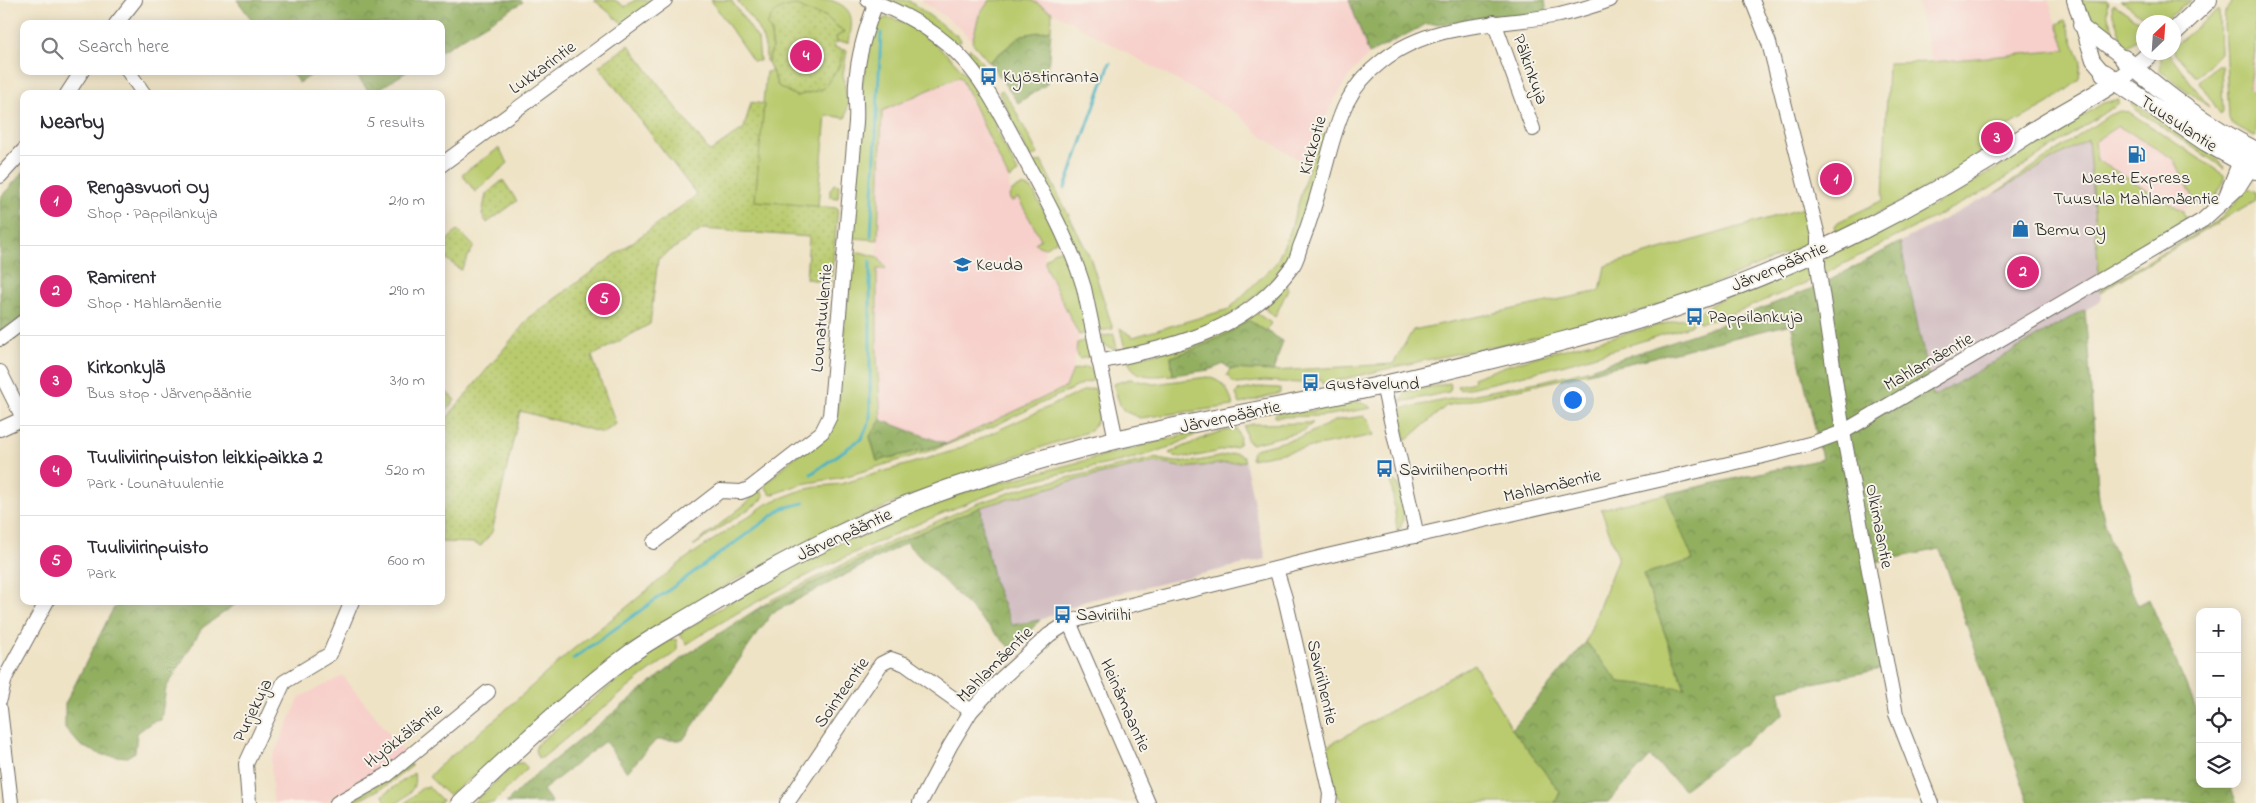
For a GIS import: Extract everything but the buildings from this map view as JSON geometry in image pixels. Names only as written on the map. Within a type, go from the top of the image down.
[{"type":"main road","points":[[2181,24],[2208,0]]},
{"type":"main road","name":"Järvenpääntie","points":[[2130,64],[2136,57]]},
{"type":"main road","name":"Järvenpääntie","points":[[460,803],[575,697],[634,651],[764,572],[866,521],[935,494],[991,475],[1116,440],[1383,385],[1588,335],[1691,303],[1778,268],[1819,249],[1976,168],[2049,121],[2137,60]]},
{"type":"main road","name":"Tuusulantie","points":[[2130,64],[2181,107],[2251,160]]},
{"type":"main road","name":"Tuusulantie","points":[[2110,78],[2251,160]]},
{"type":"street","points":[[119,20],[135,0]]},
{"type":"street","name":"Lukkarintie","points":[[445,162],[665,0]]},
{"type":"street","name":"Kirkkotie","points":[[1100,362],[1184,342],[1218,330],[1257,305],[1292,267],[1315,204],[1345,102],[1362,78],[1383,60],[1414,42],[1450,30],[1494,22],[1558,15],[1610,0]]},
{"type":"street","points":[[1752,0],[1769,43],[1818,236],[1819,249]]},
{"type":"street","points":[[2074,0],[2080,25],[2093,60],[2110,78]]},
{"type":"street","points":[[872,1],[914,21],[957,53],[989,94],[1077,264],[1084,288],[1116,440]]},
{"type":"street","name":"Lounatuulentie","points":[[654,542],[716,494],[726,491],[742,492],[758,483],[822,432],[830,416],[858,102],[856,84],[872,1]]},
{"type":"street","name":"Pälkinkuja","points":[[1494,22],[1533,130]]},
{"type":"street","points":[[2080,25],[2130,64]]},
{"type":"street","points":[[70,90],[79,75]]},
{"type":"street","points":[[131,75],[141,90]]},
{"type":"street","points":[[0,176],[20,154]]},
{"type":"street","name":"Mahlamäentie","points":[[920,803],[971,711],[1001,679],[1049,635],[1070,622],[1276,569],[1763,456],[1813,443],[1843,432],[2203,220],[2223,204],[2251,160]]},
{"type":"street","name":"Olkimaantie","points":[[1819,249],[1819,273],[1843,432],[1896,714],[1931,803]]},
{"type":"street","points":[[0,339],[20,324]]},
{"type":"street","points":[[0,372],[20,413]]},
{"type":"street","points":[[1383,385],[1417,536]]},
{"type":"street","points":[[0,429],[20,420]]},
{"type":"street","name":"Saviriihentie","points":[[1276,569],[1285,598],[1332,800]]},
{"type":"street","points":[[0,699],[5,678],[45,605]]},
{"type":"street","name":"Purjekuja","points":[[248,803],[246,764],[284,682],[330,654],[350,605]]},
{"type":"street","name":"Heinämaantie","points":[[1070,622],[1148,803]]},
{"type":"street","name":"Sointeentie","points":[[787,803],[881,664],[891,659],[905,664],[971,711]]},
{"type":"street","name":"Hyökkäläntie","points":[[337,803],[387,775],[488,692]]},
{"type":"street","points":[[0,708],[11,803]]},
{"type":"shaded area","points":[[921,0],[1349,0],[1369,54],[1348,77],[1331,106],[1319,132],[1310,167],[1260,135],[1238,114],[1053,12],[1047,84],[1018,103],[980,50],[958,26]]},
{"type":"shaded area","points":[[1917,0],[2048,0],[2067,50],[1932,62]]},
{"type":"shaded area","points":[[2256,46],[2256,96],[2249,89]]},
{"type":"shaded area","name":"Keuda","points":[[960,76],[1009,179],[1010,201],[1018,198],[1041,239],[1035,243],[1039,247],[1044,248],[1046,268],[1079,335],[1072,372],[1066,387],[946,444],[881,420],[877,357],[877,269],[882,111]]},
{"type":"shaded area","points":[[2118,126],[2174,159],[2195,201],[2183,211],[2097,160],[2095,141]]},
{"type":"shaded area","points":[[2088,139],[2101,301],[1933,397],[1900,242],[1995,193]]},
{"type":"shaded area","points":[[1245,461],[1266,559],[1086,601],[1040,620],[1013,625],[995,585],[983,531],[981,507],[1056,485],[1154,462],[1185,468]]},
{"type":"shaded area","points":[[343,676],[405,753],[388,767],[325,803],[273,803],[271,760],[300,697]]},
{"type":"green space","points":[[237,0],[520,0],[523,2],[445,49],[445,20],[252,20]]},
{"type":"green space","points":[[594,0],[615,0],[625,7],[635,0],[655,0],[627,22],[622,23]]},
{"type":"green space","points":[[711,0],[731,0],[758,39],[760,61],[753,61]]},
{"type":"green space","points":[[737,0],[830,0],[838,3],[848,11],[850,16],[849,42],[837,42],[836,37],[844,32],[825,16],[809,12],[796,5],[771,31],[772,48],[768,62],[766,61],[766,51],[758,28]]},
{"type":"green space","points":[[886,0],[908,0],[960,38],[961,41],[955,43]]},
{"type":"green space","points":[[990,0],[1031,0],[1052,12],[1051,30],[1022,35],[989,62],[972,42],[979,15]]},
{"type":"green space","points":[[1349,0],[1410,0],[1411,2],[1415,0],[1545,0],[1547,16],[1494,22],[1426,24],[1369,54]]},
{"type":"green space","points":[[2079,0],[2108,1],[2107,13],[2115,41],[2112,43],[2092,26]]},
{"type":"green space","points":[[2120,0],[2192,0],[2172,15],[2140,15]]},
{"type":"green space","points":[[2233,0],[2256,0],[2256,46],[2249,89],[2256,96],[2256,137],[2231,123],[2229,118],[2224,25],[2225,12]]},
{"type":"green space","points":[[2114,4],[2136,19],[2136,40],[2127,46],[2120,46],[2120,34],[2112,12]]},
{"type":"green space","points":[[796,5],[809,12],[825,16],[844,32],[836,37],[837,42],[833,47],[844,50],[838,68],[823,89],[796,96],[778,86],[768,62],[772,48],[771,31],[767,26],[772,16],[778,10]]},
{"type":"green space","points":[[2219,9],[2220,53],[2198,76],[2195,76],[2181,60],[2181,40]]},
{"type":"green space","points":[[887,18],[907,24],[915,29],[944,51],[964,73],[982,98],[1018,173],[1009,179],[960,76],[882,111],[878,240],[854,238],[851,235],[864,110],[862,86],[871,29],[879,20]]},
{"type":"green space","points":[[2065,20],[2081,62],[2079,79],[2073,85],[2049,103],[1993,135],[1983,150],[1965,165],[1889,208],[1840,231],[1835,231],[1835,226],[1838,222],[1883,200],[1888,63],[1932,62],[2066,50],[2057,24]]},
{"type":"green space","points":[[1051,30],[1047,84],[1018,103],[989,62],[1022,35]]},
{"type":"green space","points":[[629,45],[710,152],[744,128],[751,102],[764,104],[755,201],[838,208],[831,282],[806,279],[809,237],[703,229],[658,259],[650,324],[592,356],[616,424],[603,433],[520,411],[492,532],[481,546],[473,543],[445,542],[445,420],[530,317],[697,195],[599,66]]},
{"type":"green space","points":[[969,49],[983,64],[979,66],[968,56]]},
{"type":"green space","points":[[844,50],[847,50],[843,74],[848,103],[846,118],[826,115],[818,206],[822,207],[765,216],[723,177],[763,103],[766,72],[772,71],[778,86],[796,96],[823,89],[838,68]]},
{"type":"green space","points":[[2161,60],[2174,60],[2209,107],[2160,71]]},
{"type":"green space","points":[[2217,65],[2221,65],[2223,111],[2221,115],[2200,83],[2201,79]]},
{"type":"green space","points":[[293,75],[312,75],[299,83]]},
{"type":"green space","points":[[356,75],[402,75],[377,90],[368,90]]},
{"type":"green space","points":[[1002,90],[1013,106],[1038,154],[1030,158],[999,92]]},
{"type":"green space","points":[[2119,99],[2119,103],[1989,189],[1824,274],[1822,261],[1830,254],[1930,207],[2039,144],[2103,103]]},
{"type":"green space","points":[[2132,102],[2198,144],[2220,162],[2224,168],[2135,109],[2131,105]]},
{"type":"green space","points":[[2120,111],[2129,112],[2224,175],[2224,183],[2211,203],[2203,205],[2195,201],[2174,159],[2118,126],[2095,141],[2097,160],[2183,211],[2186,220],[2179,227],[2099,274],[2088,139],[1995,193],[2109,115]]},
{"type":"green space","points":[[1319,132],[1327,134],[1294,249],[1280,270],[1260,292],[1234,313],[1201,330],[1125,349],[1120,328],[1133,337],[1229,309],[1276,263],[1290,232]]},
{"type":"green space","points":[[499,148],[508,163],[475,192],[462,174]]},
{"type":"green space","points":[[1041,161],[1090,257],[1113,329],[1099,331],[1033,164]]},
{"type":"green space","points":[[20,176],[20,318],[0,331],[0,198]]},
{"type":"green space","points":[[503,180],[517,201],[487,223],[482,215],[486,194]]},
{"type":"green space","points":[[834,184],[839,185],[838,198],[830,197],[830,190]]},
{"type":"green space","points":[[1022,186],[1032,189],[1057,235],[1056,241],[1048,246],[1041,247],[1035,243],[1041,239],[1018,198],[1011,202],[1009,196],[1013,190]]},
{"type":"green space","points":[[2249,188],[2256,192],[2256,200],[2100,292],[2099,290],[2220,219]]},
{"type":"green space","points":[[1804,208],[1812,238],[1808,244],[1690,294],[1641,311],[1567,331],[1322,384],[1321,379],[1300,383],[1264,381],[1237,384],[1232,382],[1227,375],[1230,369],[1273,371],[1393,364],[1413,330],[1600,291],[1605,266]]},
{"type":"green space","points":[[458,230],[474,246],[461,270],[445,258],[445,242]]},
{"type":"green space","points":[[1900,242],[1933,397],[2085,309],[2099,499],[2110,541],[2138,605],[2149,599],[2196,708],[2196,788],[2231,788],[2237,803],[2029,803],[1940,549],[1866,564],[1881,669],[1779,690],[1784,714],[1684,789],[1650,757],[1608,802],[1555,803],[1560,792],[1512,729],[1586,642],[1619,682],[1685,688],[1643,574],[1693,560],[1666,494],[1822,459],[1791,324],[1588,373],[1587,370],[1717,326],[1823,284]]},
{"type":"green space","points":[[1060,250],[1066,253],[1080,295],[1087,333],[1079,335],[1046,268],[1045,260],[1053,252]]},
{"type":"green space","points":[[860,252],[878,257],[886,269],[877,269],[877,357],[881,420],[870,437],[877,461],[946,444],[1066,387],[1073,370],[1087,367],[1093,371],[1094,380],[994,426],[936,449],[844,477],[802,484],[771,495],[764,485],[834,421],[838,405],[850,258],[852,253]]},
{"type":"green space","points":[[1811,260],[1816,278],[1737,312],[1699,322],[1697,314],[1717,301]]},
{"type":"green space","points":[[1286,284],[1288,289],[1275,317],[1266,310],[1266,305]]},
{"type":"green space","points":[[1256,313],[1271,323],[1266,331],[1247,320],[1211,342],[1171,357],[1173,375],[1152,376],[1140,374],[1135,371],[1128,360],[1200,343]]},
{"type":"green space","points":[[1691,317],[1693,323],[1690,326],[1604,353],[1489,384],[1460,390],[1457,386],[1474,382],[1473,378],[1511,364]]},
{"type":"green space","points":[[1248,320],[1283,341],[1273,371],[1230,369],[1224,364],[1209,370],[1173,375],[1171,357],[1211,342]]},
{"type":"green space","points":[[1114,334],[1117,350],[1105,346],[1100,337]]},
{"type":"green space","points":[[1089,341],[1091,356],[1080,359],[1076,353],[1077,343]]},
{"type":"green space","points":[[1587,370],[1588,373],[1446,406],[1405,440],[1400,409],[1542,381]]},
{"type":"green space","points":[[1207,377],[1218,381],[1225,387],[1230,395],[1233,406],[1140,418],[1124,411],[1113,384],[1130,379],[1154,384]]},
{"type":"green space","points":[[1450,383],[1449,392],[1401,402],[1406,392]]},
{"type":"green space","points":[[1259,387],[1280,388],[1280,393],[1240,404],[1236,394],[1238,391]]},
{"type":"green space","points":[[1095,388],[1098,416],[1090,431],[967,474],[908,497],[792,550],[736,580],[626,649],[516,743],[448,795],[429,777],[572,650],[685,559],[768,503],[802,490],[841,484],[953,451],[1083,391]]},
{"type":"green space","points":[[445,391],[455,400],[445,412]]},
{"type":"green space","points":[[1353,402],[1362,402],[1372,408],[1323,416],[1274,417],[1276,413],[1312,411]]},
{"type":"green space","points":[[1365,416],[1369,420],[1374,435],[1251,459],[1252,452],[1255,449],[1301,437],[1337,420]]},
{"type":"green space","points":[[881,420],[946,444],[877,461],[870,436]]},
{"type":"green space","points":[[1313,423],[1303,431],[1252,444],[1247,441],[1244,426],[1253,424]]},
{"type":"green space","points":[[1236,428],[1240,438],[1239,444],[1235,447],[1191,457],[1175,456],[1169,453],[1213,434]]},
{"type":"green space","points":[[1203,430],[1162,450],[1139,457],[1045,477],[1006,488],[893,535],[814,572],[737,613],[687,644],[679,634],[756,586],[872,527],[920,508],[975,489]]},
{"type":"green space","points":[[1236,453],[1243,456],[1245,461],[1185,468],[1154,462],[1081,479],[981,507],[906,539],[754,611],[771,600],[873,550],[976,504],[1027,487],[1155,458],[1166,461],[1186,462]]},
{"type":"green space","points":[[1393,478],[1400,490],[1404,503],[1404,516],[1400,529],[1397,530],[1391,480]]},
{"type":"green space","points":[[759,488],[764,496],[761,501],[693,546],[749,501]]},
{"type":"green space","points":[[1666,494],[1694,560],[1643,574],[1685,689],[1619,682],[1586,642],[1618,557],[1601,509]]},
{"type":"green space","points":[[981,507],[983,531],[995,585],[1012,625],[1040,620],[1012,650],[906,543],[772,613],[683,740],[656,740],[627,772],[605,741],[543,790],[552,803],[506,803],[530,779],[686,655],[754,611],[906,539]]},
{"type":"green space","points":[[118,605],[234,605],[202,628],[166,688],[161,720],[152,722],[137,733],[135,752],[127,757],[103,755],[81,746],[65,728],[65,704],[113,609]]},
{"type":"green space","points":[[669,639],[677,640],[677,651],[639,679],[542,758],[538,758],[535,750],[537,744]]},
{"type":"green space","points":[[1474,664],[1512,729],[1560,792],[1555,803],[1345,803],[1335,794],[1324,748]]},
{"type":"green space","points":[[516,763],[523,763],[528,768],[493,803],[473,803]]},
{"type":"green space","points":[[410,764],[412,766],[387,785],[354,803],[348,803]]},
{"type":"green space","points":[[414,773],[415,779],[409,794],[398,803],[386,803],[383,795]]},
{"type":"green space","points":[[423,787],[429,787],[442,800],[440,803],[405,803]]},
{"type":"waterway","points":[[871,236],[881,33]]},
{"type":"waterway","points":[[1065,188],[1110,63]]},
{"type":"waterway","points":[[811,474],[862,438],[870,420],[870,261]]},
{"type":"waterway","points":[[573,659],[783,508],[804,503]]},
{"type":"place","name":"Tuuliviirinpuiston leikkipaikka 2","points":[[806,56]]},
{"type":"place","name":"Kyöstinranta","points":[[989,76]]},
{"type":"place","name":"Kirkonkylä","points":[[1997,138]]},
{"type":"place","name":"Neste Express Tuusula Mahlamäentie","points":[[2136,154]]},
{"type":"place","name":"Rengasvuori Oy","points":[[1836,179]]},
{"type":"place","name":"Bemu Oy","points":[[2021,229]]},
{"type":"place","name":"Keuda","points":[[962,264]]},
{"type":"place","name":"Ramirent","points":[[2023,272]]},
{"type":"place","name":"Tuuliviirinpuisto","points":[[604,299]]},
{"type":"place","name":"Pappilankuja","points":[[1694,316]]},
{"type":"place","name":"Gustavelund","points":[[1311,383]]},
{"type":"place","name":"Saviriihenportti","points":[[1385,469]]},
{"type":"place","name":"Saviriihi","points":[[1062,614]]}]
